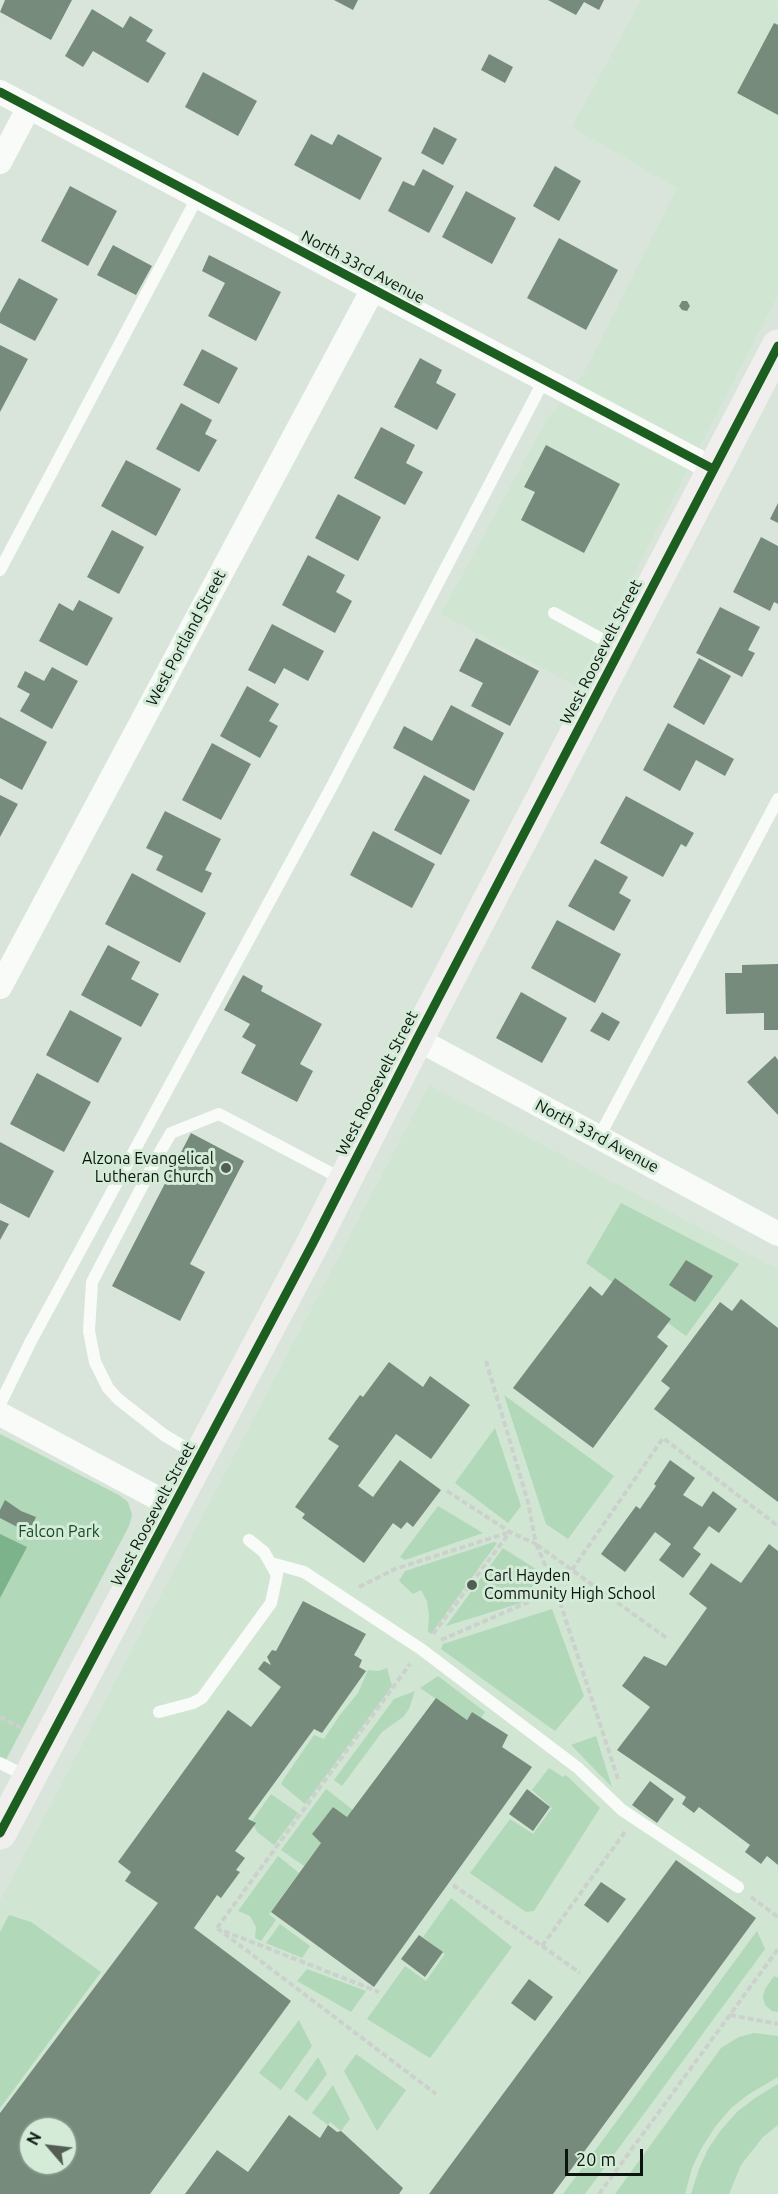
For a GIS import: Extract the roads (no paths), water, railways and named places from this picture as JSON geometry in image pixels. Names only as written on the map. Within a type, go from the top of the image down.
[{"type":"street","name":"North 33rd Avenue","points":[[0,92],[713,468]]},
{"type":"street","points":[[0,162],[29,107]]},
{"type":"street","name":"West Portland Street","points":[[0,987],[373,289]]},
{"type":"street","name":"West Roosevelt Street","points":[[0,1833],[201,1457],[778,345]]},
{"type":"street","name":"North 33rd Avenue","points":[[417,1039],[778,1234]]},
{"type":"street","points":[[0,1414],[174,1507]]},
{"type":"lane","points":[[0,570],[198,196]]},
{"type":"lane","points":[[0,1404],[31,1341],[331,788],[544,380]]},
{"type":"lane","points":[[554,613],[620,648]]},
{"type":"lane","points":[[599,1137],[778,799]]},
{"type":"lane","points":[[201,1457],[164,1435],[113,1394],[95,1362],[88,1331],[92,1282],[171,1133],[219,1114],[345,1180]]},
{"type":"lane","points":[[159,1712],[193,1703],[202,1698],[271,1603],[277,1575],[264,1551],[249,1540]]},
{"type":"lane","points":[[271,1563],[304,1572],[421,1649],[578,1768],[632,1816],[738,1887]]},
{"type":"lane","points":[[0,1763],[29,1778]]},
{"type":"place","name":"Alzona Evangelical Lutheran Church","points":[[226,1168]]},
{"type":"place","name":"Carl Hayden Community High School","points":[[472,1585]]},
{"type":"park label","name":"Falcon Park","points":[[59,1532]]}]
